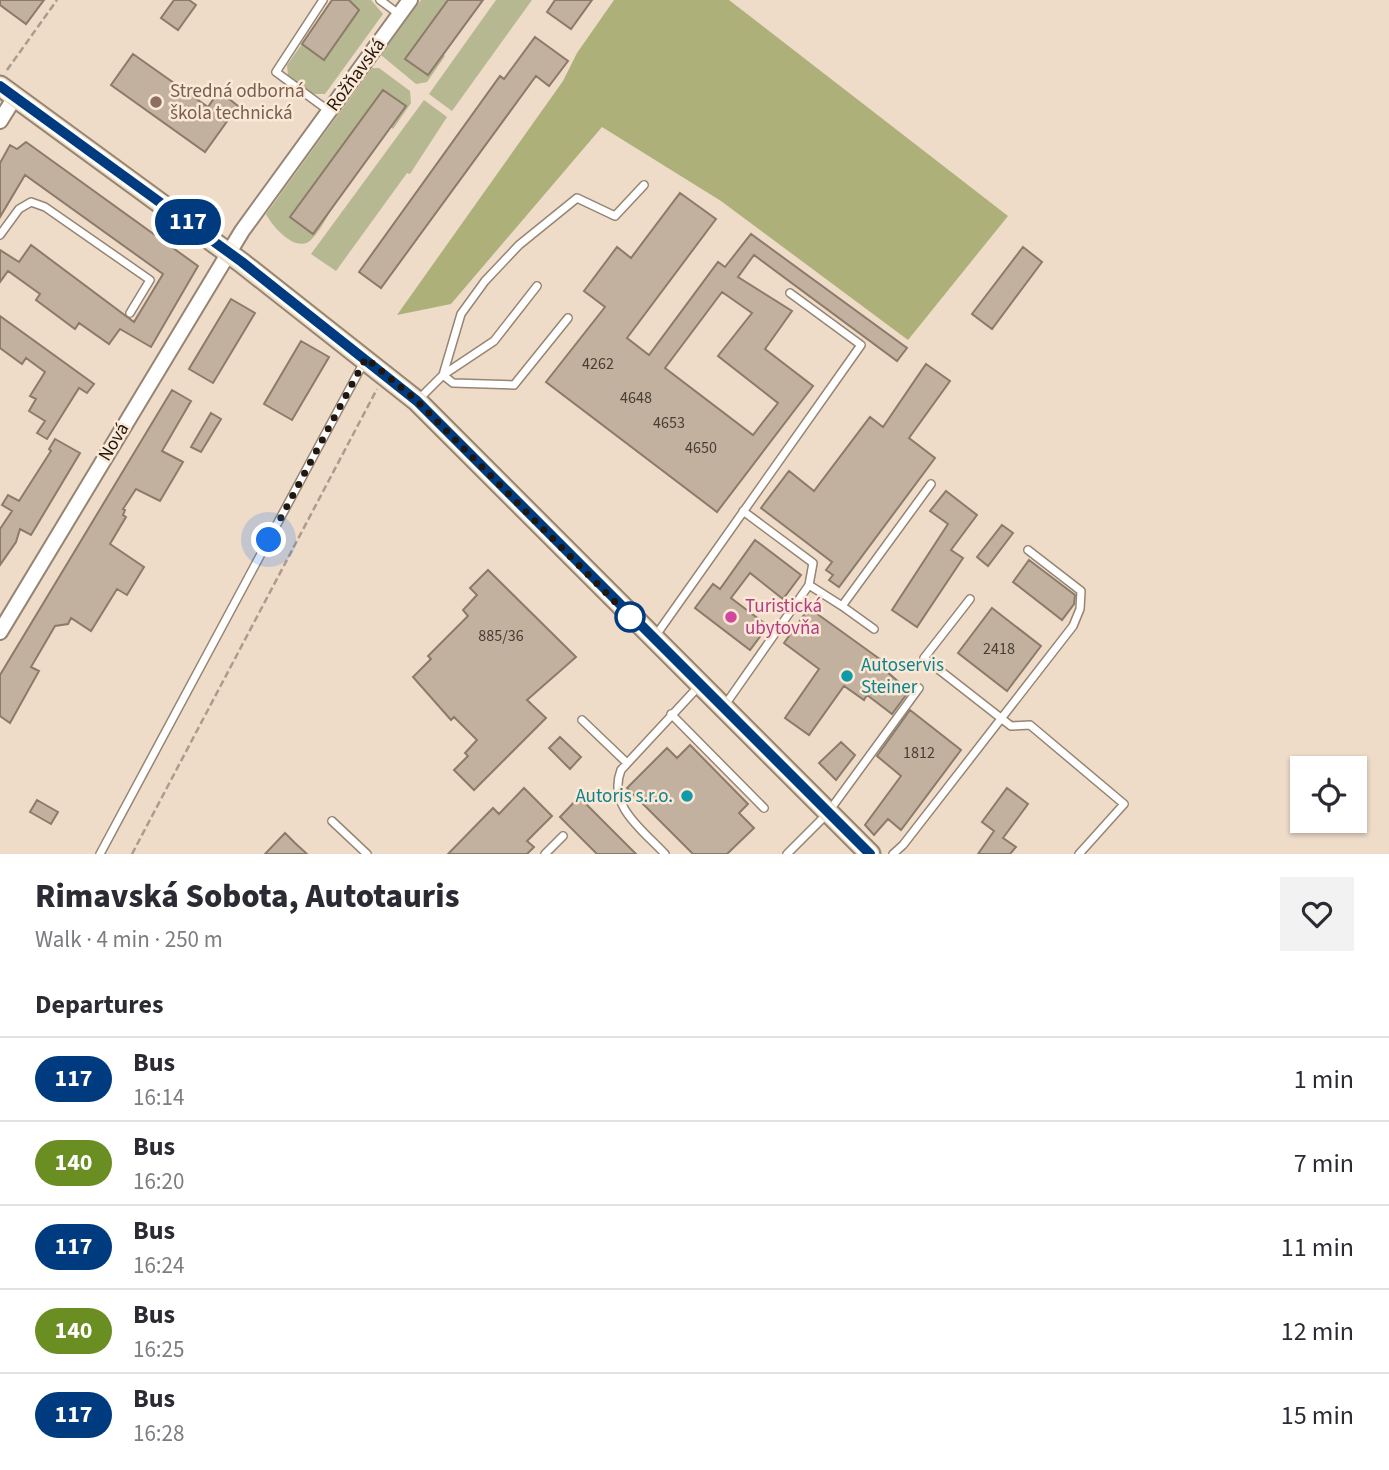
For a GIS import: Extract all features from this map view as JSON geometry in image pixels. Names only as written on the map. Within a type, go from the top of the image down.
[{"type":"main road","points":[[7,84],[387,374],[870,854]]},
{"type":"street","name":"Rožňavská","points":[[229,253],[410,0]]},
{"type":"street","points":[[0,121],[7,84]]},
{"type":"street","name":"Nová","points":[[0,632],[229,253]]},
{"type":"lane","points":[[323,0],[276,72],[330,112]]},
{"type":"lane","points":[[380,0],[400,15]]},
{"type":"lane","points":[[443,375],[461,314],[485,281],[519,245],[577,198],[615,216],[644,186]]},
{"type":"lane","points":[[0,234],[19,209],[31,202],[45,207],[150,280],[130,313]]},
{"type":"lane","points":[[417,401],[443,375],[494,341],[537,286]]},
{"type":"lane","points":[[653,639],[861,345],[790,293]]},
{"type":"lane","points":[[443,375],[453,383],[514,385],[568,317]]},
{"type":"lane","points":[[100,854],[366,358]]},
{"type":"lane","points":[[842,606],[931,484]]},
{"type":"lane","points":[[722,709],[809,584],[813,563],[743,511]]},
{"type":"lane","points":[[893,854],[1003,719],[1073,626],[1080,610],[1081,591],[1028,550]]},
{"type":"lane","points":[[809,584],[874,629]]},
{"type":"lane","points":[[970,599],[924,658],[1013,726],[1030,725],[1124,804],[1079,854]]},
{"type":"lane","points":[[665,854],[620,805],[617,781],[627,763],[699,686]]},
{"type":"lane","points":[[787,854],[827,814],[919,688]]},
{"type":"lane","points":[[671,714],[764,808]]},
{"type":"lane","points":[[582,720],[627,763]]},
{"type":"lane","points":[[332,821],[367,854]]},
{"type":"lane","points":[[545,854],[563,836]]},
{"type":"path","points":[[7,84],[57,0]]},
{"type":"path","points":[[132,854],[298,534],[387,374]]},
{"type":"green space","points":[[346,0],[371,0],[383,14],[325,94],[312,94],[288,76],[287,65],[302,44],[324,59],[359,10]]},
{"type":"green space","points":[[421,0],[448,0],[405,59],[428,75],[443,54],[445,56],[427,82],[416,84],[381,55]]},
{"type":"green space","points":[[496,0],[532,0],[452,111],[429,94]]},
{"type":"green space","points":[[614,0],[729,0],[1008,216],[908,340],[721,201],[602,127],[451,304],[397,315],[563,81],[577,53]]},
{"type":"green space","points":[[372,68],[379,68],[410,91],[411,103],[393,129],[391,127],[406,106],[383,90],[330,213],[311,240],[298,244],[285,237],[266,214]]},
{"type":"green space","points":[[424,100],[447,117],[410,174],[407,173],[336,271],[311,254]]},
{"type":"building","points":[[0,0],[44,0],[26,24],[0,5]]},
{"type":"building","points":[[174,0],[189,0],[196,5],[178,30],[161,18]]},
{"type":"building","points":[[332,0],[349,0],[359,10],[324,60],[302,44]]},
{"type":"building","points":[[448,0],[483,0],[428,75],[405,59]]},
{"type":"building","points":[[555,0],[592,0],[571,29],[547,12]]},
{"type":"building","points":[[535,37],[568,61],[549,86],[536,76],[381,288],[359,272],[500,76],[504,79]]},
{"type":"building","points":[[133,54],[208,107],[219,91],[238,106],[205,152],[111,85]]},
{"type":"building","points":[[383,90],[406,106],[313,234],[290,217]]},
{"type":"building","points":[[26,142],[198,266],[151,347],[120,329],[109,344],[79,323],[75,329],[36,300],[40,294],[8,271],[0,282],[0,250],[19,262],[31,245],[134,322],[163,274],[25,175],[0,217],[0,163],[10,145],[17,149]]},
{"type":"building","points":[[680,193],[716,219],[627,338],[649,355],[718,262],[725,267],[751,234],[907,348],[897,361],[754,255],[738,277],[792,311],[765,349],[813,386],[717,512],[546,382],[605,307],[584,291],[617,247],[631,258]],"holes":[[[722,292],[752,313],[718,356],[778,403],[753,435],[665,368]]]},
{"type":"building","points":[[1023,247],[1042,262],[992,329],[972,314]]},
{"type":"building","points":[[231,299],[255,313],[213,383],[189,369]]},
{"type":"building","points":[[0,316],[94,384],[87,393],[79,388],[47,439],[37,433],[45,421],[29,411],[36,399],[30,396],[45,372],[26,358],[22,364],[0,348]]},
{"type":"building","points":[[301,341],[329,357],[292,420],[264,404]]},
{"type":"building","points":[[926,364],[950,381],[909,438],[935,458],[839,587],[829,580],[833,575],[826,570],[832,562],[761,508],[789,471],[814,491],[870,417],[883,427]]},
{"type":"building","points":[[172,390],[191,401],[162,451],[183,462],[160,501],[136,489],[123,509],[123,515],[126,517],[110,544],[144,567],[127,595],[117,589],[91,631],[71,618],[68,624],[55,626],[31,667],[39,671],[10,723],[0,716],[0,675]]},
{"type":"building","points":[[211,413],[221,419],[201,452],[191,447]]},
{"type":"building","points":[[55,439],[80,453],[31,535],[20,529],[16,542],[0,565],[0,529],[12,511],[2,505],[8,495],[19,501],[51,451],[49,449]]},
{"type":"building","points":[[946,491],[977,515],[951,550],[963,558],[917,627],[892,610],[948,524],[930,511]]},
{"type":"building","points":[[1002,525],[1013,533],[988,566],[977,557]]},
{"type":"building","points":[[755,540],[801,575],[783,599],[750,573],[731,598],[768,626],[750,650],[695,608],[713,584],[720,589]]},
{"type":"building","points":[[1029,560],[1075,595],[1074,604],[1062,620],[1013,582]]},
{"type":"building","points":[[488,570],[576,657],[527,700],[546,718],[474,790],[454,770],[468,756],[465,753],[477,740],[454,717],[451,720],[413,677],[431,659],[428,656],[468,616],[463,610],[477,595],[470,588]]},
{"type":"building","name":"Autoservis Steiner","points":[[809,608],[888,665],[885,670],[909,691],[892,714],[867,695],[864,700],[844,686],[809,735],[785,718],[819,669],[784,643]]},
{"type":"building","points":[[992,608],[1041,646],[1007,691],[958,653]]},
{"type":"building","points":[[910,710],[961,750],[901,830],[888,819],[874,835],[865,825],[901,776],[877,756]]},
{"type":"building","points":[[560,737],[581,757],[570,769],[549,748]]},
{"type":"building","points":[[841,742],[855,755],[836,780],[819,763]]},
{"type":"building","name":"Autoris s.r.o.","points":[[690,745],[748,804],[739,813],[754,828],[727,854],[693,854],[627,788],[667,748],[677,758]]},
{"type":"building","points":[[524,788],[552,816],[527,841],[534,847],[527,854],[448,854],[493,808],[499,814]]},
{"type":"building","points":[[1007,788],[1028,804],[1003,838],[1016,847],[1010,854],[978,854],[994,831],[982,822]]},
{"type":"building","points":[[579,797],[636,854],[597,854],[560,817]]},
{"type":"building","points":[[37,800],[58,812],[51,824],[30,812]]},
{"type":"building","points":[[285,833],[295,843],[307,854],[265,854]]},
{"type":"bus line","name":"117","points":[[0,86],[242,262],[387,374],[870,854]]},
{"type":"place","name":"Stredná odborná škola technická","points":[[156,102]]},
{"type":"place","name":"Turistická ubytovňa","points":[[731,617]]},
{"type":"place","name":"Autoservis Steiner","points":[[847,676]]},
{"type":"place","name":"Autoris s.r.o.","points":[[687,796]]},
{"type":"route","points":[[269,540],[366,358],[417,401],[630,617]]}]
